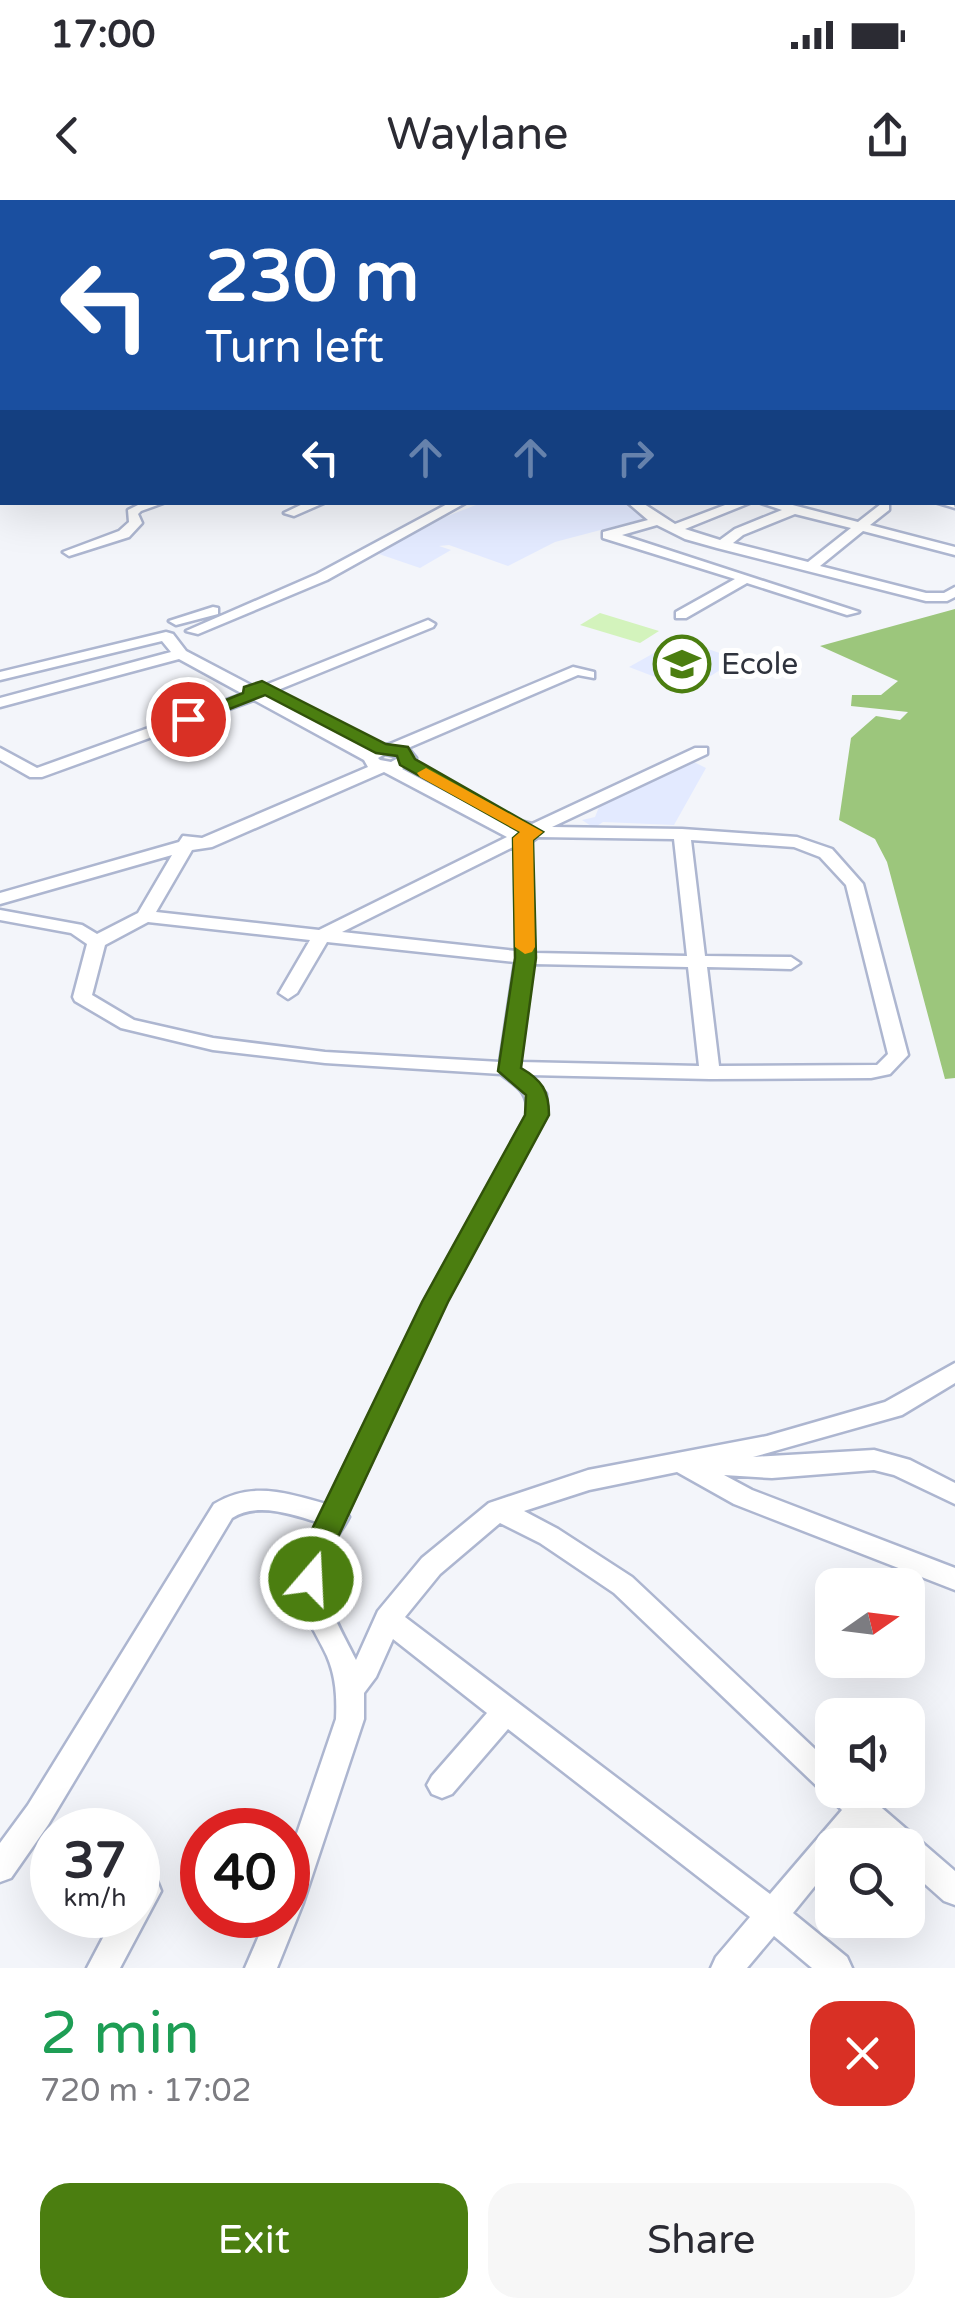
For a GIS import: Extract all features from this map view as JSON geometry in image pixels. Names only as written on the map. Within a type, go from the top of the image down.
[{"type":"street","points":[[69,552],[124,534],[136,523],[132,513],[148,505]]},
{"type":"street","points":[[290,513],[312,505]]},
{"type":"street","points":[[0,667],[133,636],[174,631],[293,583],[435,505]]},
{"type":"street","points":[[0,676],[174,631],[322,578],[456,505]]},
{"type":"street","points":[[637,505],[674,529],[722,545],[926,598],[947,597],[955,592]]},
{"type":"street","points":[[674,529],[738,505]]},
{"type":"street","points":[[772,505],[955,552]]},
{"type":"street","points":[[810,567],[885,507]]},
{"type":"street","points":[[722,545],[739,532],[791,512]]},
{"type":"street","points":[[658,521],[608,535],[852,612]]},
{"type":"street","points":[[681,615],[745,579]]},
{"type":"street","points":[[0,753],[36,774],[428,624]]},
{"type":"street","points":[[174,631],[171,646],[181,654],[261,691],[524,833],[682,834],[797,842],[830,857],[854,884],[898,1055],[882,1070],[870,1072],[509,1071],[264,1050],[162,1034],[91,1009],[82,997],[97,942],[145,916],[184,846]]},
{"type":"street","points":[[174,631],[193,648],[261,691]]},
{"type":"street","points":[[0,702],[181,654]]},
{"type":"street","points":[[0,899],[206,843],[387,758],[578,670],[589,675],[387,758]]},
{"type":"street","points":[[288,993],[322,936],[524,833],[701,751]]},
{"type":"street","points":[[509,1071],[525,958],[524,833]]},
{"type":"street","points":[[682,834],[710,1073]]},
{"type":"street","points":[[125,863],[166,879]]},
{"type":"street","points":[[0,915],[76,929],[97,942]]},
{"type":"street","points":[[145,916],[525,958],[791,963]]},
{"type":"street","points":[[310,1838],[350,1719],[352,1688],[345,1659],[312,1589],[316,1552],[336,1517],[435,1302],[537,1115],[537,1094],[526,1080],[509,1071]]},
{"type":"street","points":[[352,1688],[366,1669],[388,1618],[431,1566],[498,1510],[588,1480],[768,1444],[893,1409],[955,1372]]},
{"type":"street","points":[[678,1462],[772,1468],[874,1460],[901,1467],[955,1494]]},
{"type":"street","points":[[678,1462],[743,1496],[955,1579]]},
{"type":"street","points":[[0,1868],[38,1815],[223,1511],[238,1501],[257,1499],[336,1517]]},
{"type":"street","points":[[498,1510],[549,1536],[623,1586],[815,1767]]},
{"type":"street","points":[[388,1618],[504,1713],[773,1914],[836,1968]]},
{"type":"street","points":[[442,1785],[504,1713]]},
{"type":"street","points":[[727,1968],[773,1914],[845,1808]]},
{"type":"street","points":[[859,1808],[882,1828]]},
{"type":"street","points":[[925,1865],[955,1891]]},
{"type":"street","points":[[103,1968],[119,1938]]},
{"type":"street","points":[[261,1968],[273,1938]]},
{"type":"shaded area","points":[[476,505],[631,505],[650,517],[555,542],[508,566],[449,545],[439,546],[451,550],[420,568],[379,554],[427,524]]},
{"type":"shaded area","name":"Ecole","points":[[679,639],[737,659],[689,690],[629,667]]},
{"type":"shaded area","points":[[694,762],[706,768],[674,825],[603,822],[594,828],[582,820],[595,817],[599,807]]},
{"type":"green space","points":[[955,609],[955,1078],[945,1079],[887,862],[875,839],[839,820],[851,738],[876,716],[900,720],[908,712],[851,706],[852,695],[881,695],[898,681],[820,646]]},
{"type":"green space","points":[[600,613],[659,631],[640,643],[580,625]]},
{"type":"slow traffic","points":[[426,773],[534,832],[523,838],[525,947]]},
{"type":"place","name":"Ecole","points":[[682,664]]},
{"type":"route","points":[[188,719],[256,694],[250,690],[262,686],[382,749],[402,751],[408,755],[406,762],[534,832],[523,838],[525,958],[509,1071],[526,1080],[537,1094],[537,1115],[528,1138],[435,1302],[336,1517],[316,1552],[311,1579]]}]
